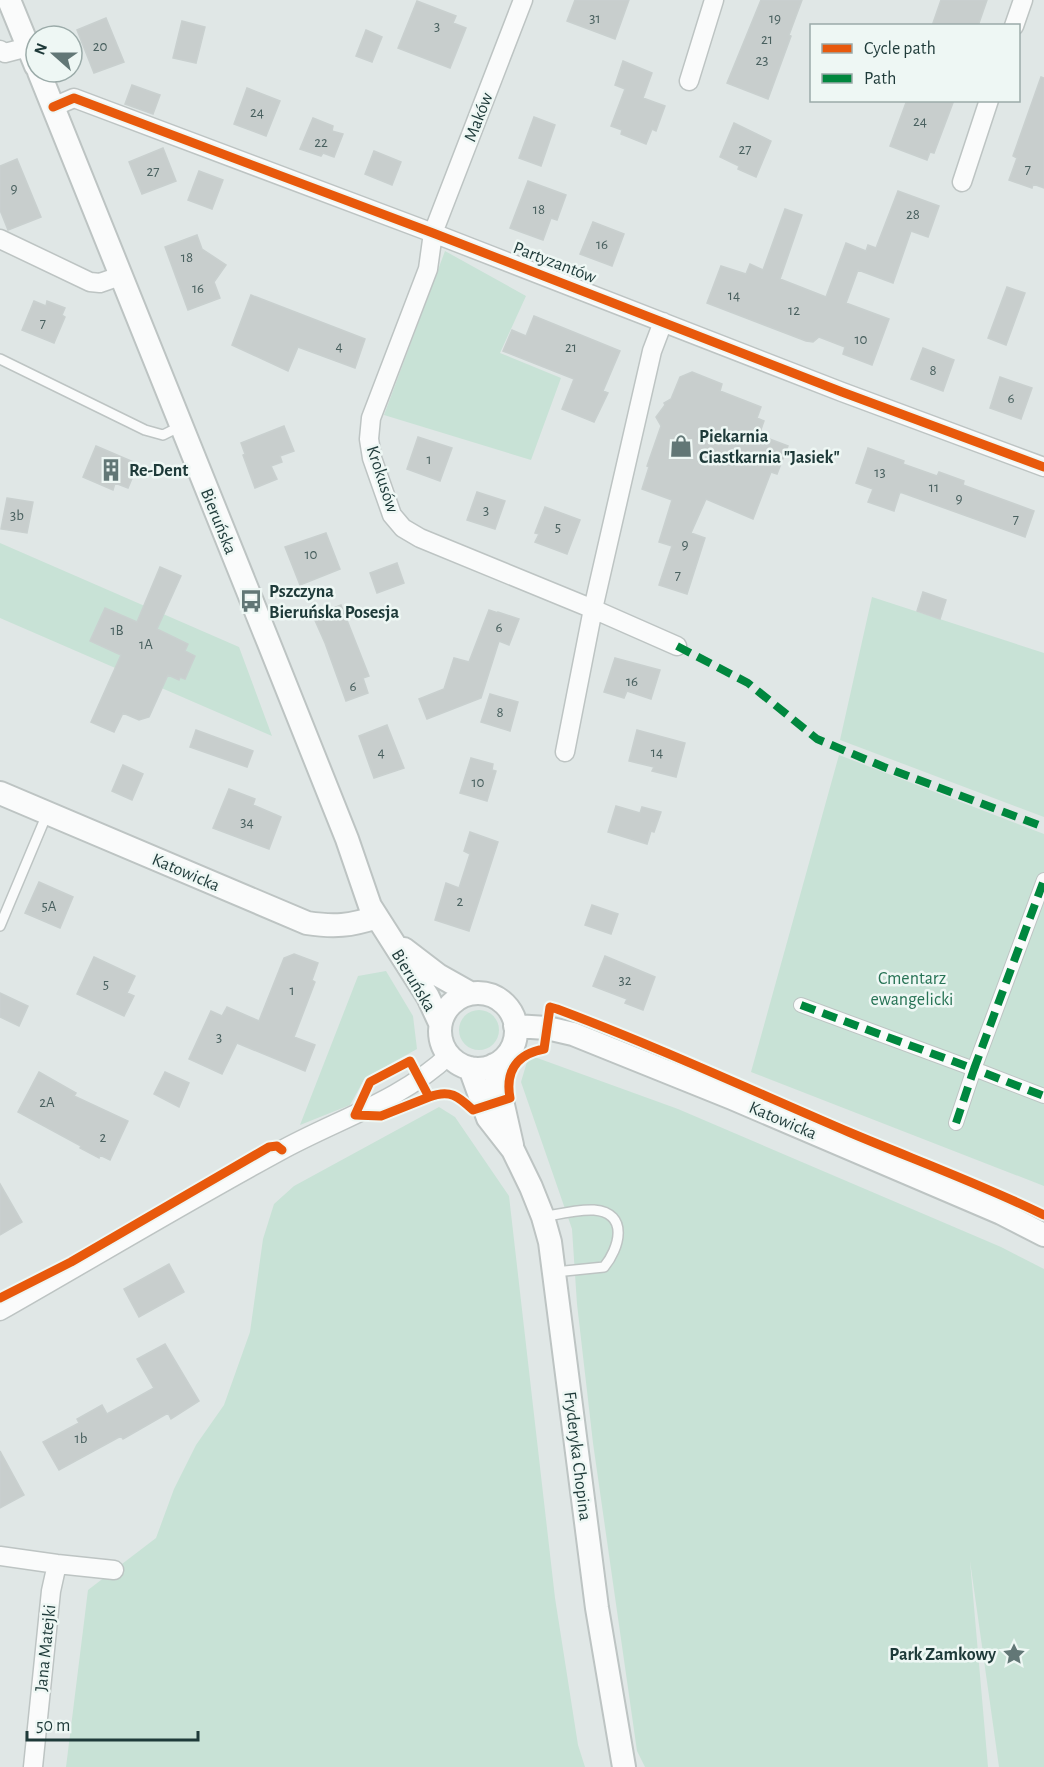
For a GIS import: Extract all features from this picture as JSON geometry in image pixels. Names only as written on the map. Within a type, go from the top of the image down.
[{"type":"street","points":[[9,0],[24,37]]},
{"type":"street","name":"Maków","points":[[433,233],[523,0]]},
{"type":"street","points":[[689,81],[714,0]]},
{"type":"street","points":[[1015,24],[1023,0]]},
{"type":"street","points":[[0,50],[5,53],[24,55]]},
{"type":"street","name":"Bieruńska","points":[[44,84],[338,817],[370,906],[428,997],[440,1023]]},
{"type":"street","name":"Partyzantów","points":[[53,107],[74,98],[1044,467]]},
{"type":"street","points":[[963,182],[989,102]]},
{"type":"street","name":"Krokusów","points":[[433,233],[428,269],[371,418],[369,439],[372,458],[392,515],[403,528],[420,538],[677,646]]},
{"type":"street","points":[[0,239],[90,282],[100,283],[120,276]]},
{"type":"street","points":[[565,752],[593,609],[652,351],[663,322]]},
{"type":"street","name":"Katowicka","points":[[0,793],[307,923],[330,927],[352,925],[383,927]]},
{"type":"street","points":[[956,1123],[1044,880]]},
{"type":"street","name":"Bieruńska","points":[[383,927],[438,975],[470,993]]},
{"type":"street","points":[[470,993],[482,993],[500,1000],[512,1014],[515,1026],[515,1038],[511,1049],[494,1065],[482,1068],[470,1068],[457,1062],[443,1045],[440,1023],[446,1010],[456,999],[470,993]]},
{"type":"street","points":[[801,1005],[1044,1096]]},
{"type":"street","name":"Katowicka","points":[[515,1026],[547,1028],[581,1038],[732,1098],[1001,1213],[1044,1235]]},
{"type":"street","points":[[0,1311],[282,1150],[355,1115],[413,1082],[432,1071],[449,1055]]},
{"type":"street","name":"Fryderyka Chopina","points":[[494,1065],[513,1150],[543,1217],[550,1242],[597,1608],[624,1767]]},
{"type":"street","name":"Fryderyka Chopina","points":[[470,1068],[488,1118],[513,1150]]},
{"type":"street","points":[[0,1556],[114,1570]]},
{"type":"street","name":"Jana Matejki","points":[[33,1767],[51,1591],[57,1564]]},
{"type":"lane","points":[[0,359],[144,430],[163,435],[181,426]]},
{"type":"lane","points":[[0,926],[47,814]]},
{"type":"lane","points":[[543,1217],[592,1210],[602,1211],[612,1218],[619,1228],[615,1250],[604,1267],[555,1272]]},
{"type":"green space","points":[[445,251],[526,296],[500,353],[561,378],[531,460],[384,415]]},
{"type":"green space","points":[[0,543],[239,647],[272,736],[0,618]]},
{"type":"green space","points":[[872,597],[1044,653],[1044,817],[840,740]]},
{"type":"green space","name":"Cmentarz ewangelicki","points":[[839,755],[1044,834],[1044,1186],[751,1072]]},
{"type":"green space","points":[[386,971],[413,1016],[417,1049],[365,1078],[350,1105],[300,1125],[358,976]]},
{"type":"green space","points":[[479,1010],[493,1016],[499,1030],[493,1044],[479,1050],[465,1044],[459,1030],[465,1016]]},
{"type":"green space","points":[[529,1055],[678,1109],[1001,1247],[1044,1269],[1044,1767],[999,1767],[970,1561],[988,1767],[645,1767],[637,1751],[593,1443],[577,1304],[572,1229],[521,1082]]},
{"type":"green space","points":[[439,1107],[455,1117],[509,1196],[555,1598],[578,1745],[585,1767],[66,1767],[88,1590],[156,1538],[174,1489],[196,1445],[224,1405],[250,1332],[263,1239],[274,1204],[294,1186]]},
{"type":"building","points":[[575,0],[629,0],[615,39],[567,21]]},
{"type":"building","points":[[761,0],[802,0],[768,99],[727,83]]},
{"type":"building","points":[[941,0],[987,0],[979,24],[933,24]]},
{"type":"building","points":[[417,1],[456,16],[453,23],[466,28],[450,68],[398,48]]},
{"type":"building","points":[[106,18],[124,62],[94,73],[84,48],[84,27]]},
{"type":"building","points":[[182,21],[205,27],[196,63],[173,58]]},
{"type":"building","points":[[366,30],[382,37],[372,62],[356,56]]},
{"type":"building","points":[[623,61],[652,73],[643,98],[665,106],[656,131],[652,129],[646,144],[621,134],[622,130],[611,126],[625,89],[615,85]]},
{"type":"building","points":[[1041,77],[1044,78],[1044,188],[1033,184],[1032,188],[1009,180],[1017,158],[1013,156]]},
{"type":"building","points":[[132,85],[160,95],[153,114],[125,104]]},
{"type":"building","points":[[247,88],[280,101],[266,136],[234,124]]},
{"type":"building","points":[[906,102],[953,102],[934,153],[930,152],[927,160],[890,146]]},
{"type":"building","points":[[534,117],[555,125],[541,166],[519,158]]},
{"type":"building","points":[[313,118],[333,126],[332,131],[343,134],[334,157],[323,153],[321,156],[300,149]]},
{"type":"building","points":[[734,123],[771,141],[756,177],[720,157]]},
{"type":"building","points":[[163,148],[176,181],[142,194],[129,162]]},
{"type":"building","points":[[374,151],[401,162],[392,185],[365,174]]},
{"type":"building","points":[[17,159],[41,217],[8,230],[0,210],[0,166]]},
{"type":"building","points":[[199,171],[223,180],[212,209],[188,200]]},
{"type":"building","points":[[528,181],[566,195],[557,220],[551,218],[543,240],[510,228]]},
{"type":"building","points":[[898,191],[939,206],[928,237],[911,231],[893,283],[858,270],[846,303],[889,319],[872,365],[843,354],[845,347],[819,337],[813,342],[806,341],[707,303],[721,266],[746,274],[750,264],[763,270],[785,209],[802,215],[780,279],[826,297],[846,243],[866,251],[868,245],[876,248]]},
{"type":"building","points":[[593,222],[624,234],[612,266],[580,254]]},
{"type":"building","points":[[197,235],[202,249],[226,265],[214,282],[220,298],[188,310],[165,247]]},
{"type":"building","points":[[1007,287],[1025,293],[1006,345],[988,338]]},
{"type":"building","points":[[251,295],[365,339],[355,368],[298,347],[288,371],[232,345]]},
{"type":"building","points":[[34,301],[46,306],[47,301],[65,308],[62,315],[65,317],[54,343],[22,330]]},
{"type":"building","points":[[534,316],[620,351],[603,391],[608,393],[594,422],[562,409],[574,379],[503,351],[512,330],[526,336]]},
{"type":"building","points":[[923,348],[954,360],[943,391],[911,379]]},
{"type":"building","points":[[692,372],[722,384],[720,391],[761,407],[757,418],[764,421],[759,435],[788,446],[777,474],[771,472],[753,519],[706,499],[691,533],[705,538],[687,594],[659,585],[672,546],[659,542],[672,500],[642,489],[649,467],[647,466],[661,426],[656,417],[665,405],[664,403],[671,399],[680,377]]},
{"type":"building","points":[[1000,377],[1032,388],[1021,419],[990,408]]},
{"type":"building","points":[[284,426],[294,451],[280,456],[282,462],[271,466],[277,479],[255,488],[241,443]]},
{"type":"building","points":[[418,437],[452,448],[440,481],[407,469]]},
{"type":"building","name":"Re-Dent","points":[[96,446],[138,464],[128,488],[115,483],[113,490],[83,477]]},
{"type":"building","points":[[868,448],[937,476],[939,472],[964,481],[963,485],[1034,511],[1025,537],[900,492],[894,511],[868,502],[873,489],[856,483]]},
{"type":"building","points":[[477,492],[505,501],[495,529],[467,520]]},
{"type":"building","points":[[7,498],[33,502],[27,533],[1,529]]},
{"type":"building","points":[[545,507],[580,520],[567,554],[535,542],[539,534],[535,533]]},
{"type":"building","points":[[326,533],[340,569],[300,585],[285,547]]},
{"type":"building","points":[[397,563],[404,583],[377,593],[370,573]]},
{"type":"building","points":[[160,567],[181,576],[157,629],[188,644],[185,651],[195,656],[185,679],[180,677],[179,680],[168,675],[149,717],[139,720],[123,713],[114,732],[91,722],[121,655],[90,641],[105,608],[137,622]]},
{"type":"building","points":[[923,592],[946,600],[940,619],[917,611]]},
{"type":"building","points":[[341,605],[369,676],[363,678],[368,693],[346,701],[313,616]]},
{"type":"building","points":[[489,610],[519,619],[509,645],[499,641],[481,698],[427,719],[419,699],[444,689],[454,658],[469,662]]},
{"type":"building","points":[[615,658],[660,670],[651,699],[627,691],[624,698],[604,692]]},
{"type":"building","points":[[490,694],[518,702],[510,731],[481,722]]},
{"type":"building","points":[[387,725],[404,768],[374,778],[359,736]]},
{"type":"building","points":[[196,730],[253,751],[247,767],[190,747]]},
{"type":"building","points":[[637,730],[685,743],[676,777],[652,771],[654,767],[629,761]]},
{"type":"building","points":[[471,758],[493,764],[492,770],[496,771],[487,801],[460,793]]},
{"type":"building","points":[[123,765],[143,774],[132,800],[112,791]]},
{"type":"building","points":[[229,789],[255,799],[253,805],[281,817],[269,849],[213,828]]},
{"type":"building","points":[[616,806],[640,813],[642,807],[661,812],[647,844],[608,832]]},
{"type":"building","points":[[470,832],[498,842],[469,931],[435,920],[446,883],[459,888],[470,854],[464,851]]},
{"type":"building","points":[[39,882],[73,897],[60,928],[25,913]]},
{"type":"building","points":[[592,905],[618,914],[611,934],[585,925]]},
{"type":"building","points":[[294,954],[318,963],[312,980],[315,982],[294,1037],[315,1045],[305,1071],[237,1043],[222,1074],[189,1059],[211,1011],[222,1016],[227,1007],[259,1021],[284,958]]},
{"type":"building","points":[[605,956],[655,977],[643,1010],[625,1003],[627,999],[593,986]]},
{"type":"building","points":[[94,957],[135,976],[127,993],[134,996],[124,1016],[77,994]]},
{"type":"building","points":[[0,993],[28,1006],[19,1026],[0,1017]]},
{"type":"building","points":[[39,1072],[76,1093],[74,1096],[128,1121],[110,1160],[100,1155],[99,1158],[18,1112]]},
{"type":"building","points":[[165,1072],[189,1083],[179,1107],[154,1094]]},
{"type":"building","points":[[0,1184],[22,1222],[0,1235]]},
{"type":"building","points":[[169,1264],[184,1292],[139,1317],[124,1289]]},
{"type":"building","points":[[165,1344],[199,1401],[171,1419],[168,1413],[123,1439],[121,1436],[59,1470],[43,1442],[79,1423],[77,1419],[102,1405],[107,1414],[154,1388],[137,1359]]},
{"type":"building","points":[[0,1451],[24,1495],[0,1508]]},
{"type":"marked path","points":[[677,646],[748,683],[817,739],[884,767],[1044,827]]},
{"type":"marked path","points":[[801,1005],[974,1069],[1044,880]]},
{"type":"marked path","points":[[956,1123],[974,1069],[1044,1096]]},
{"type":"cycle path","points":[[53,107],[74,98],[1044,467]]},
{"type":"cycle path","points":[[429,1097],[381,1116],[355,1115],[370,1082],[410,1061],[429,1097],[443,1094],[453,1095],[473,1110],[510,1098],[509,1080],[515,1065],[527,1055],[544,1049],[550,1007],[668,1053],[1044,1215]]},
{"type":"cycle path","points":[[0,1298],[71,1262],[269,1147],[277,1146],[282,1150]]},
{"type":"place","name":"Piekarnia Ciastkarnia \"Jasiek\"","points":[[681,446]]},
{"type":"place","name":"Re-Dent","points":[[111,470]]},
{"type":"place","name":"Pszczyna Bieruńska Posesja","points":[[251,601]]},
{"type":"place","name":"Park Zamkowy","points":[[1014,1654]]}]
